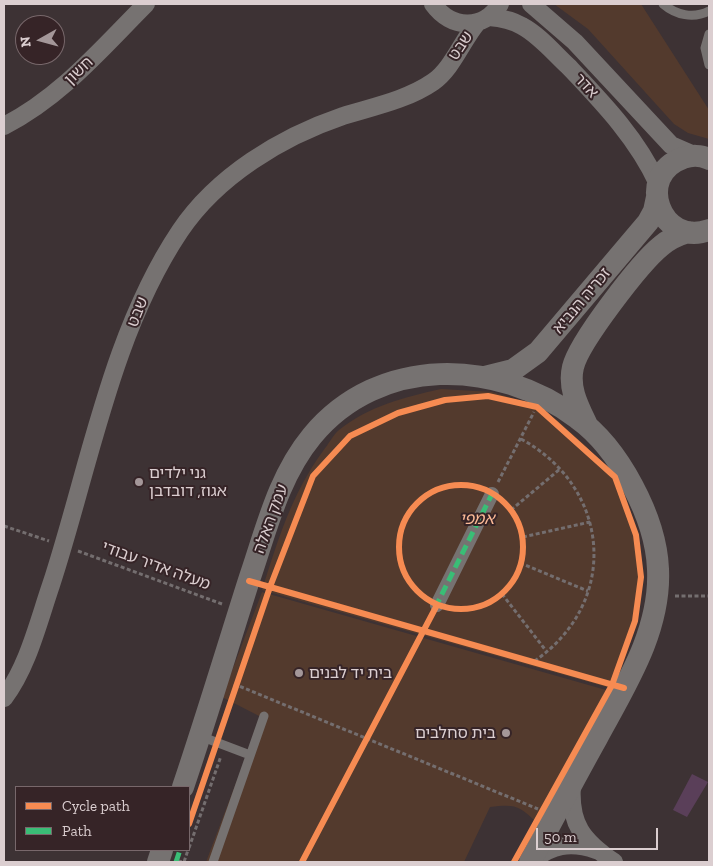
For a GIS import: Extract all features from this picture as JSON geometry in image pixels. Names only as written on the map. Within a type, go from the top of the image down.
[{"type":"street","name":"חשון","points":[[4,126],[22,117],[53,95],[146,4]]},
{"type":"street","name":"אדר","points":[[531,4],[576,42],[671,145],[702,157]]},
{"type":"street","name":"אדר","points":[[436,8],[452,21],[460,24],[489,14],[524,27],[560,58],[618,121],[646,159],[657,190]]},
{"type":"street","name":"שבט","points":[[436,8],[450,39],[449,60],[446,69]]},
{"type":"street","name":"שבט","points":[[4,698],[16,681],[64,546],[109,390],[126,342],[149,285],[182,228],[225,182],[285,140],[308,129],[411,94],[432,83],[446,69],[489,14]]},
{"type":"street","name":"זכריה הנביא","points":[[482,377],[513,370],[538,352],[648,222],[654,211],[661,176],[672,163],[702,157]]},
{"type":"street","points":[[657,190],[663,216],[670,224],[701,234]]},
{"type":"street","name":"זכריה הנביא","points":[[590,430],[572,390],[573,365],[580,351],[642,265],[661,245],[674,236],[701,234]]},
{"type":"street","name":"עמק האלה","points":[[183,786],[240,610],[288,473],[298,454],[332,416],[354,399],[396,379],[437,373],[482,377]]},
{"type":"street","points":[[482,377],[536,393],[576,417],[590,430],[614,458],[639,500],[655,548],[658,570],[654,616],[639,658],[530,862]]},
{"type":"street","points":[[437,605],[492,494]]},
{"type":"street","points":[[572,783],[571,804],[574,818],[586,840],[596,850],[614,862]]},
{"type":"street","points":[[530,862],[555,846],[570,844],[596,850]]},
{"type":"lane","points":[[663,4],[681,14],[701,15],[709,11]]},
{"type":"lane","points":[[709,34],[705,48],[709,64]]},
{"type":"lane","points":[[213,862],[264,716]]},
{"type":"lane","points":[[200,736],[250,755]]},
{"type":"path","points":[[492,494],[537,407]]},
{"type":"path","points":[[521,439],[538,448],[560,468],[582,501],[590,522],[594,541],[594,562],[588,591],[575,620],[562,638],[533,662]]},
{"type":"path","points":[[511,510],[560,468]]},
{"type":"path","points":[[523,537],[590,522]]},
{"type":"path","points":[[520,564],[588,591]]},
{"type":"path","points":[[502,594],[547,652]]},
{"type":"path","points":[[657,597],[709,596]]},
{"type":"path","points":[[218,677],[555,816]]},
{"type":"path","points":[[190,845],[225,746]]},
{"type":"green space","points":[[554,4],[641,4],[709,110],[709,139],[688,133],[674,124],[588,29]]},
{"type":"green space","name":"אמפי","points":[[441,389],[492,392],[528,403],[557,420],[587,447],[615,482],[635,528],[641,579],[632,638],[610,688],[262,590],[280,536],[302,484],[337,432],[375,409],[414,395]]},
{"type":"green space","points":[[262,592],[606,690],[537,823],[526,812],[516,807],[490,807],[464,862],[206,862],[261,717],[222,697]]},
{"type":"shaded area","points":[[692,774],[708,782],[687,817],[673,810]]},
{"type":"marked path","points":[[435,608],[492,494]]},
{"type":"marked path","points":[[176,862],[180,851]]},
{"type":"cycle path","points":[[190,821],[270,587],[313,476],[350,436],[398,413],[445,400],[488,396],[537,407],[615,477],[636,535],[641,577],[635,621],[612,685],[514,862]]},
{"type":"cycle path","points":[[461,485],[485,490],[505,503],[518,523],[523,547],[518,571],[505,591],[485,604],[461,609],[437,604],[417,591],[404,571],[399,547],[404,523],[417,503],[437,490],[461,485]]},
{"type":"cycle path","points":[[249,581],[624,688]]},
{"type":"cycle path","points":[[302,862],[437,605]]},
{"type":"place","name":"גני ילדים אגוז, דובדבן","points":[[139,482]]},
{"type":"place","name":"בית יד לבנים","points":[[299,673]]},
{"type":"place","name":"בית סחלבים","points":[[506,733]]}]
